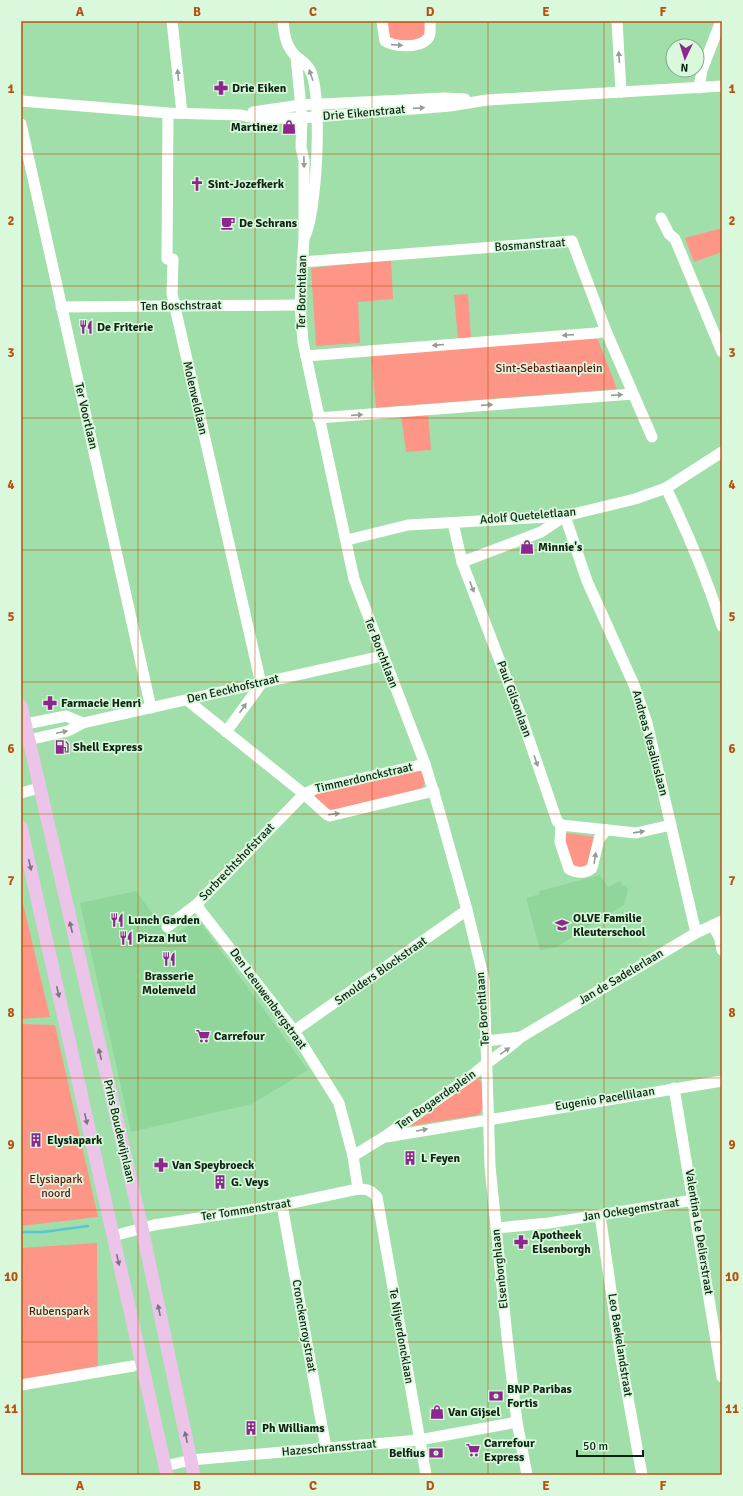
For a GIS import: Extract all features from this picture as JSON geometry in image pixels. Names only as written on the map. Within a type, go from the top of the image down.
[{"type":"main road","name":"Prins Boudewijnlaan","points":[[21,706],[142,1228],[194,1475]]},
{"type":"main road","points":[[21,827],[166,1470]]},
{"type":"street","points":[[172,21],[182,113]]},
{"type":"street","points":[[283,21],[287,43],[296,57]]},
{"type":"street","points":[[382,21],[385,41],[392,45],[420,44],[428,37],[431,29],[430,21]]},
{"type":"street","points":[[617,21],[621,92]]},
{"type":"street","points":[[699,88],[702,70],[721,21]]},
{"type":"street","name":"Ter Borchtlaan","points":[[296,57],[304,62],[310,70],[318,118],[317,162],[311,222],[304,238]]},
{"type":"street","name":"Ter Borchtlaan","points":[[296,57],[301,105],[302,147],[304,160],[304,238],[300,305],[303,342],[318,418],[347,540],[354,579],[382,656],[425,764],[467,910],[484,980],[487,1062]]},
{"type":"street","name":"Drie Eikenstraat","points":[[21,101],[168,113],[241,115],[254,118],[318,118],[450,106],[487,100],[722,86]]},
{"type":"street","name":"Drie Eikenstraat","points":[[241,115],[253,112],[316,104],[365,103],[445,98],[487,100]]},
{"type":"street","name":"Molenveldlaan","points":[[168,113],[167,258],[173,259],[172,294],[261,684]]},
{"type":"street","name":"Ter Voortlaan","points":[[21,124],[151,708]]},
{"type":"street","points":[[661,218],[669,234],[675,239],[722,352]]},
{"type":"street","name":"Bosmanstraat","points":[[302,262],[572,241],[606,331],[652,437]]},
{"type":"street","name":"Ten Boschstraat","points":[[61,306],[300,305]]},
{"type":"street","points":[[306,356],[606,331]]},
{"type":"street","points":[[318,418],[633,394]]},
{"type":"street","name":"Adolf Queteletlaan","points":[[347,540],[408,525],[565,516],[635,499],[666,488],[722,452]]},
{"type":"street","points":[[666,488],[683,523],[708,584],[722,626]]},
{"type":"street","points":[[462,562],[541,532],[565,516]]},
{"type":"street","name":"Andreas Vesaliuslaan","points":[[565,516],[587,581],[620,651],[647,723],[696,933]]},
{"type":"street","name":"Paul Gilsonlaan","points":[[453,522],[462,562],[522,719],[557,821],[561,825],[560,842],[569,869],[574,872],[589,871],[592,868],[599,839],[606,830]]},
{"type":"street","name":"Den Eeckhofstraat","points":[[28,740],[68,731],[83,723],[382,656]]},
{"type":"street","points":[[226,732],[261,684]]},
{"type":"street","name":"Timmerdonckstraat","points":[[188,700],[330,816],[434,792]]},
{"type":"street","points":[[26,724],[66,716],[83,723]]},
{"type":"street","name":"Timmerdonckstraat","points":[[304,794],[315,789],[425,764]]},
{"type":"street","points":[[21,793],[39,788]]},
{"type":"street","name":"Sorbrechtshofstraat","points":[[167,927],[196,905],[304,794]]},
{"type":"street","points":[[561,825],[636,833],[671,825]]},
{"type":"street","name":"Den Leeuwenbergstraat","points":[[196,905],[294,1031],[339,1103],[353,1156],[358,1189]]},
{"type":"street","name":"Smolders Blockstraat","points":[[294,1031],[467,910]]},
{"type":"street","points":[[718,923],[722,950]]},
{"type":"street","name":"Jan de Sadelerlaan","points":[[487,1062],[510,1047],[521,1037],[696,933],[718,923]]},
{"type":"street","name":"Jan de Sadelerlaan","points":[[486,1041],[521,1037]]},
{"type":"street","name":"Ten Bogaerdeplein","points":[[353,1156],[384,1137],[474,1074],[487,1062]]},
{"type":"street","name":"Elsenborghlaan","points":[[487,1062],[490,1166],[496,1228],[517,1422],[527,1475]]},
{"type":"street","name":"Eugenio Pacellilaan","points":[[488,1119],[722,1081]]},
{"type":"street","name":"Valentina Le Delierstraat","points":[[674,1088],[718,1329],[722,1371]]},
{"type":"street","name":"Ten Bogaerdeplein","points":[[384,1137],[488,1119]]},
{"type":"street","name":"Ter Tommenstraat","points":[[113,1236],[142,1228],[282,1205],[358,1189]]},
{"type":"street","name":"Te Nijverdoncklaan","points":[[358,1189],[367,1189],[373,1192],[376,1197],[426,1475]]},
{"type":"street","name":"Jan Ockegemstraat","points":[[496,1228],[600,1216],[694,1200]]},
{"type":"street","name":"Cronckenroystraat","points":[[282,1205],[326,1448]]},
{"type":"street","name":"Leo Baekelandstraat","points":[[600,1216],[621,1359],[642,1475]]},
{"type":"street","points":[[21,1385],[133,1366]]},
{"type":"street","name":"Hazeschransstraat","points":[[166,1470],[191,1460],[419,1440],[517,1422]]},
{"type":"shaded area","name":"OLVE Familie Kleuterschool","points":[[600,875],[608,887],[620,881],[623,886],[625,885],[628,890],[624,905],[555,948],[540,950],[526,898],[540,894],[539,891]]},
{"type":"shaded area","points":[[136,891],[171,939],[197,918],[308,1070],[252,1104],[131,1132],[80,903]]},
{"type":"green space","points":[[385,21],[427,21],[426,33],[418,39],[409,41],[390,38]]},
{"type":"green space","points":[[722,228],[722,252],[694,262],[685,238]]},
{"type":"green space","points":[[391,260],[393,299],[358,302],[360,343],[316,346],[311,268]]},
{"type":"green space","points":[[468,294],[471,338],[458,340],[454,295]]},
{"type":"green space","name":"Sint-Sebastiaanplein","points":[[597,337],[617,389],[376,408],[371,355]]},
{"type":"green space","points":[[428,413],[431,450],[406,452],[401,415]]},
{"type":"green space","points":[[418,769],[423,774],[425,781],[422,789],[329,811],[315,799],[315,794]]},
{"type":"green space","points":[[564,834],[596,837],[590,864],[579,867],[569,863]]},
{"type":"green space","points":[[21,895],[50,1017],[21,1019]]},
{"type":"green space","name":"Elysiapark noord","points":[[21,1024],[55,1025],[98,1217],[21,1226]]},
{"type":"green space","points":[[476,1078],[482,1082],[483,1100],[481,1112],[478,1115],[410,1126]]},
{"type":"green space","name":"Rubenspark","points":[[97,1243],[98,1373],[21,1389],[21,1248]]},
{"type":"waterway","points":[[21,1232],[43,1232],[88,1226]]},
{"type":"place","name":"Drie Eiken","points":[[221,88]]},
{"type":"place","name":"Martinez","points":[[289,127]]},
{"type":"place","name":"Sint-Jozefkerk","points":[[197,184]]},
{"type":"place","name":"De Schrans","points":[[228,223]]},
{"type":"place","name":"De Friterie","points":[[86,327]]},
{"type":"place","name":"Minnie's","points":[[527,547]]},
{"type":"place","name":"Farmacie Henri","points":[[50,703]]},
{"type":"place","name":"Shell Express","points":[[62,747]]},
{"type":"place","name":"Lunch Garden","points":[[117,920]]},
{"type":"place","name":"OLVE Familie Kleuterschool","points":[[562,925]]},
{"type":"place","name":"Pizza Hut","points":[[126,938]]},
{"type":"place","name":"Brasserie Molenveld","points":[[169,959]]},
{"type":"place","name":"Carrefour","points":[[203,1036]]},
{"type":"place","name":"Elysiapark","points":[[36,1140]]},
{"type":"place","name":"L Feyen","points":[[410,1158]]},
{"type":"place","name":"Van Speybroeck","points":[[161,1165]]},
{"type":"place","name":"G. Veys","points":[[220,1182]]},
{"type":"place","name":"Apotheek Elsenborgh","points":[[521,1242]]},
{"type":"place","name":"BNP Paribas Fortis","points":[[496,1396]]},
{"type":"place","name":"Van Gijsel","points":[[437,1412]]},
{"type":"place","name":"Ph Williams","points":[[251,1428]]},
{"type":"place","name":"Carrefour Express","points":[[473,1450]]},
{"type":"place","name":"Belfius","points":[[436,1453]]}]
